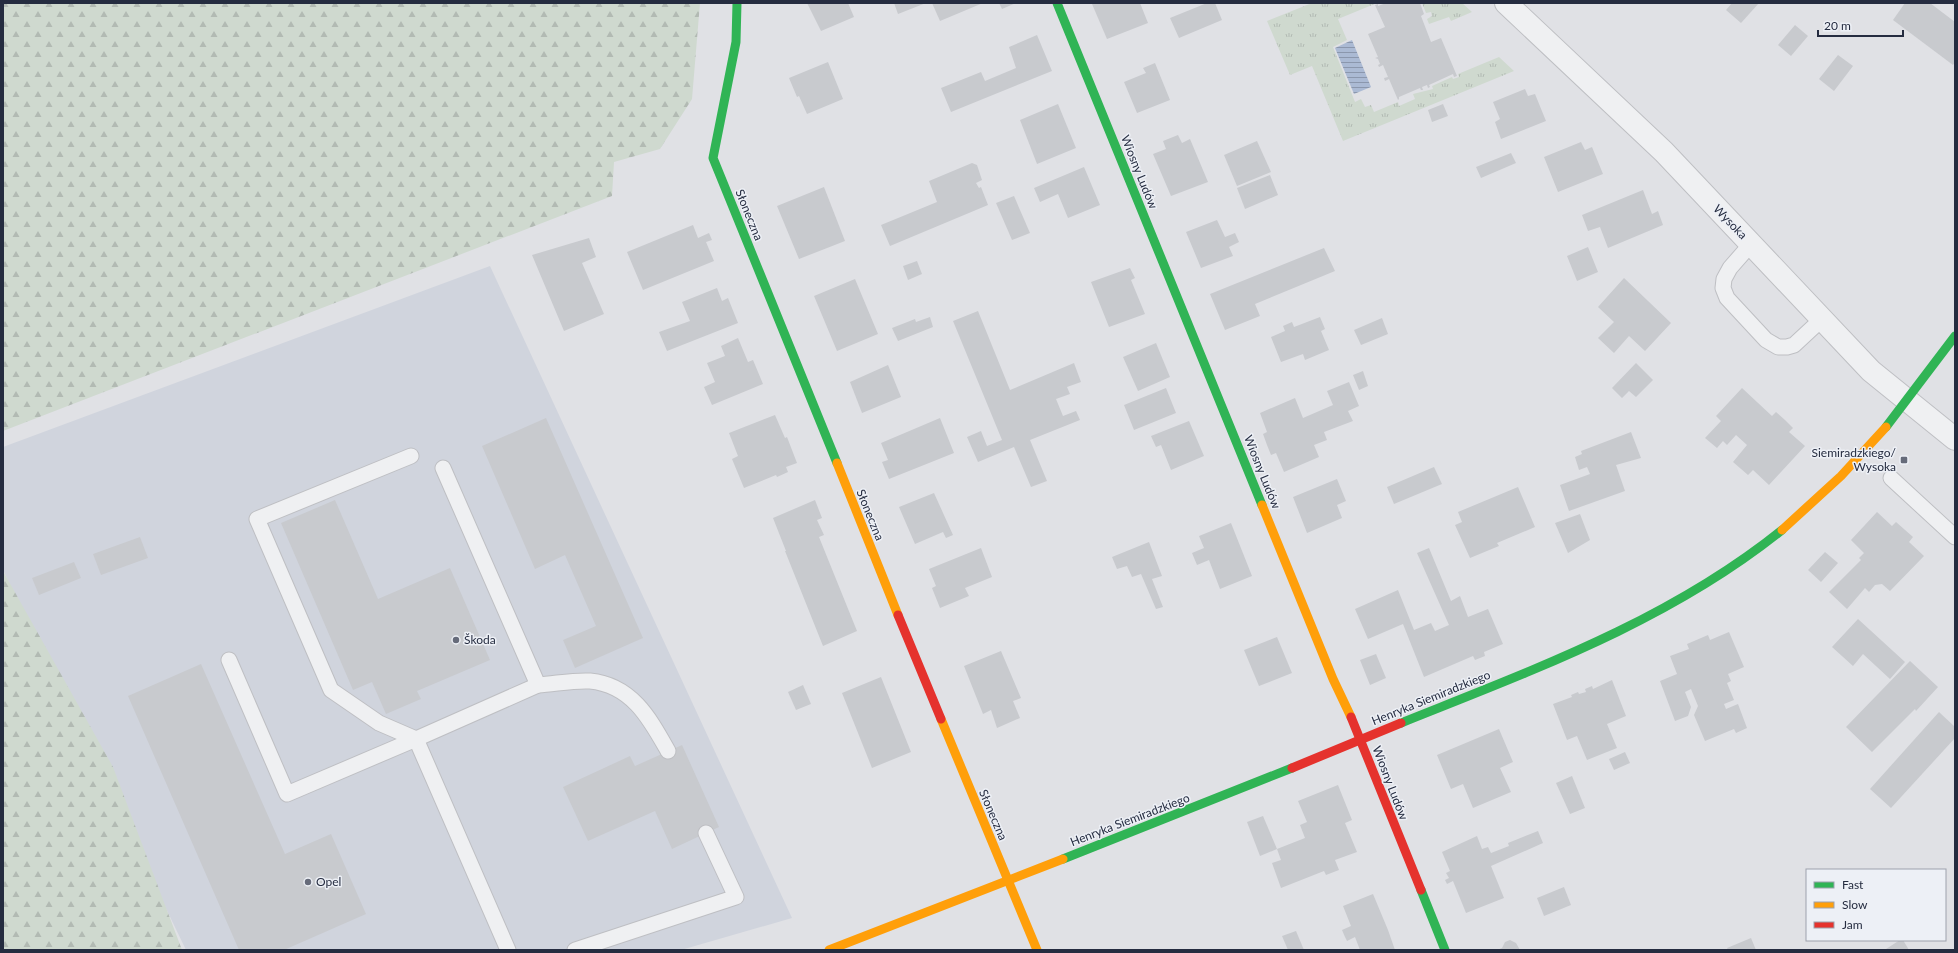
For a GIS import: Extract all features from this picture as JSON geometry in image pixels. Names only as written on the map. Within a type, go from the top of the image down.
[{"type":"street","name":"Słoneczna","points":[[737,3],[736,42],[713,158],[988,836],[1037,950]]},
{"type":"street","name":"Wiosny Ludów","points":[[1057,3],[1333,679],[1361,739],[1445,950]]},
{"type":"street","name":"Wysoka","points":[[1506,3],[1664,152],[1871,371],[1955,439]]},
{"type":"street","name":"Henryka Siemiradzkiego","points":[[829,950],[1208,802],[1578,651],[1643,620],[1714,579],[1758,549],[1819,498],[1868,449],[1907,401],[1955,336]]},
{"type":"lane","points":[[1751,244],[1730,268],[1724,279],[1723,288],[1727,298],[1766,340],[1778,347],[1794,345],[1822,319]]},
{"type":"lane","points":[[411,456],[257,519],[331,690],[379,723],[416,738],[508,950]]},
{"type":"lane","points":[[443,468],[538,685]]},
{"type":"lane","points":[[1891,478],[1955,537]]},
{"type":"lane","points":[[229,660],[287,794],[538,685],[589,681],[604,684],[617,689],[640,706],[650,719],[668,751]]},
{"type":"lane","points":[[575,950],[736,897],[706,833]]},
{"type":"shaded area","points":[[490,266],[792,918],[681,950],[186,950],[3,570],[3,447]]},
{"type":"green space","points":[[3,3],[700,3],[692,99],[660,149],[614,162],[612,196],[3,431]]},
{"type":"green space","points":[[1312,3],[1377,3],[1338,19],[1347,40],[1333,47],[1355,102],[1361,99],[1365,107],[1371,105],[1374,112],[1398,102],[1399,106],[1415,99],[1413,94],[1433,89],[1432,86],[1452,77],[1453,79],[1459,77],[1458,74],[1499,57],[1514,71],[1343,141],[1312,66],[1290,75],[1267,21]]},
{"type":"green space","points":[[1422,3],[1462,3],[1472,12],[1451,21],[1449,17],[1429,24],[1427,19],[1432,16],[1431,12],[1426,13]]},
{"type":"green space","points":[[3,571],[113,767],[182,950],[3,950]]},
{"type":"water","points":[[1352,40],[1371,87],[1354,94],[1335,48]]},
{"type":"building","points":[[807,3],[848,3],[854,17],[821,31]]},
{"type":"building","points":[[894,3],[926,3],[898,14]]},
{"type":"building","points":[[932,3],[983,3],[940,21]]},
{"type":"building","points":[[999,3],[1016,3],[1002,9]]},
{"type":"building","points":[[1140,3],[1148,23],[1107,39],[1092,4]]},
{"type":"building","points":[[1207,3],[1215,3],[1222,20],[1179,38],[1170,18]]},
{"type":"building","points":[[1386,3],[1420,3],[1424,14],[1421,16],[1431,42],[1441,38],[1457,76],[1454,77],[1453,74],[1429,85],[1430,87],[1428,88],[1427,85],[1422,87],[1423,90],[1420,88],[1399,97],[1398,100],[1389,79],[1385,81],[1384,78],[1388,77],[1383,65],[1379,67],[1378,65],[1380,64],[1378,59],[1375,58],[1378,57],[1368,34],[1385,27],[1375,5],[1378,4],[1378,6]]},
{"type":"building","points":[[1732,3],[1759,3],[1741,23],[1726,10]]},
{"type":"building","points":[[1905,3],[1930,3],[1955,22],[1955,62],[1953,65],[1893,20]]},
{"type":"building","points":[[1795,25],[1808,36],[1791,56],[1778,45]]},
{"type":"building","points":[[1037,35],[1052,71],[951,112],[941,88],[981,72],[985,81],[1016,68],[1009,47]]},
{"type":"building","points":[[1838,55],[1853,66],[1834,91],[1819,79]]},
{"type":"building","points":[[828,62],[843,99],[807,114],[799,96],[797,97],[789,78]]},
{"type":"building","points":[[1155,63],[1170,100],[1137,113],[1124,82],[1146,73],[1143,68]]},
{"type":"building","points":[[1525,89],[1528,96],[1535,94],[1546,121],[1501,139],[1495,122],[1500,119],[1493,102]]},
{"type":"building","points":[[1058,104],[1076,148],[1037,164],[1020,120]]},
{"type":"building","points":[[1443,104],[1448,116],[1432,122],[1428,110]]},
{"type":"building","points":[[1178,135],[1182,143],[1190,139],[1208,182],[1171,196],[1153,154],[1166,149],[1163,141]]},
{"type":"building","points":[[1257,141],[1271,172],[1237,186],[1224,155]]},
{"type":"building","points":[[1581,142],[1585,150],[1592,147],[1603,174],[1558,192],[1544,157]]},
{"type":"building","points":[[1511,153],[1516,163],[1481,178],[1476,167]]},
{"type":"building","points":[[972,163],[977,165],[982,180],[976,183],[979,188],[981,187],[988,205],[890,246],[881,225],[937,202],[929,181]]},
{"type":"building","points":[[1084,167],[1100,205],[1068,218],[1058,194],[1040,202],[1034,188]]},
{"type":"building","points":[[1270,175],[1278,195],[1245,209],[1237,188]]},
{"type":"building","points":[[824,187],[845,241],[799,259],[777,206]]},
{"type":"building","points":[[1643,190],[1652,214],[1658,211],[1663,225],[1608,248],[1600,227],[1588,231],[1582,215]]},
{"type":"building","points":[[1014,196],[1030,233],[1012,240],[996,203]]},
{"type":"building","points":[[1217,220],[1225,237],[1235,233],[1239,242],[1229,247],[1233,256],[1201,268],[1186,232]]},
{"type":"building","points":[[693,225],[698,238],[709,233],[712,240],[706,242],[714,261],[643,290],[627,252]]},
{"type":"building","points":[[589,238],[596,257],[582,263],[604,314],[564,331],[532,255]]},
{"type":"building","points":[[1588,247],[1598,272],[1577,281],[1567,256]]},
{"type":"building","points":[[1324,248],[1335,271],[1255,304],[1260,316],[1225,330],[1210,294]]},
{"type":"building","points":[[917,261],[922,274],[908,280],[903,266]]},
{"type":"building","points":[[1130,268],[1135,278],[1131,280],[1145,314],[1109,327],[1091,282]]},
{"type":"building","points":[[1624,278],[1671,323],[1645,351],[1629,336],[1614,353],[1598,338],[1614,322],[1598,307]]},
{"type":"building","points":[[855,279],[878,334],[837,351],[814,296]]},
{"type":"building","points":[[717,288],[722,301],[728,298],[738,323],[667,351],[659,332],[690,321],[682,302]]},
{"type":"building","points":[[978,311],[1010,390],[1074,363],[1081,382],[1067,387],[1070,394],[1056,399],[1063,416],[1076,411],[1080,420],[1030,440],[1047,481],[1031,487],[1014,447],[978,462],[967,437],[981,431],[987,446],[1002,440],[953,321]]},
{"type":"building","points":[[930,317],[933,327],[898,341],[892,328],[915,319],[916,322]]},
{"type":"building","points":[[1320,317],[1325,329],[1321,331],[1329,350],[1305,360],[1303,354],[1281,362],[1271,337],[1285,331],[1283,326],[1292,322],[1294,327]]},
{"type":"building","points":[[1382,318],[1388,334],[1361,345],[1354,330]]},
{"type":"building","points":[[738,338],[748,362],[753,360],[763,384],[712,405],[704,387],[715,382],[707,363],[725,356],[721,346]]},
{"type":"building","points":[[1156,343],[1170,377],[1138,391],[1123,357]]},
{"type":"building","points":[[1636,363],[1653,380],[1636,397],[1629,391],[1622,398],[1612,388]]},
{"type":"building","points":[[888,365],[901,397],[862,413],[850,382]]},
{"type":"building","points":[[1363,371],[1368,386],[1359,390],[1353,375]]},
{"type":"building","points":[[1349,382],[1359,406],[1348,411],[1353,421],[1324,432],[1327,440],[1314,445],[1319,457],[1284,472],[1276,453],[1271,455],[1263,434],[1267,432],[1260,413],[1295,398],[1303,418],[1333,405],[1327,391]]},
{"type":"building","points":[[1166,388],[1176,413],[1134,430],[1124,405]]},
{"type":"building","points":[[1742,388],[1772,416],[1776,412],[1785,420],[1793,428],[1789,432],[1805,446],[1769,485],[1753,470],[1748,475],[1733,462],[1747,445],[1736,435],[1727,445],[1723,441],[1717,448],[1705,438],[1721,421],[1716,416]]},
{"type":"building","points":[[775,415],[785,438],[787,437],[797,463],[786,467],[788,472],[777,477],[776,475],[744,488],[732,459],[738,456],[729,433]]},
{"type":"building","points":[[546,418],[643,638],[575,668],[563,640],[596,626],[565,555],[535,569],[482,446]]},
{"type":"building","points":[[940,418],[954,453],[889,479],[882,462],[888,460],[881,443]]},
{"type":"building","points":[[1189,421],[1204,456],[1171,470],[1161,445],[1156,447],[1151,436]]},
{"type":"building","points":[[1631,432],[1641,458],[1616,465],[1625,491],[1569,511],[1560,485],[1590,474],[1587,467],[1579,470],[1575,457],[1582,454],[1581,451]]},
{"type":"building","points":[[1434,467],[1442,484],[1394,504],[1387,487]]},
{"type":"building","points":[[1337,479],[1346,501],[1337,505],[1342,518],[1307,533],[1293,497]]},
{"type":"building","points":[[1518,487],[1535,527],[1497,543],[1499,546],[1470,558],[1455,525],[1462,522],[1458,512]]},
{"type":"building","points":[[934,493],[953,535],[946,538],[943,532],[915,544],[899,507]]},
{"type":"building","points":[[335,500],[378,599],[450,568],[490,660],[417,691],[421,699],[386,714],[372,682],[353,690],[281,523]]},
{"type":"building","points":[[815,500],[822,518],[817,520],[824,535],[819,537],[857,631],[823,646],[773,518]]},
{"type":"building","points":[[1877,512],[1892,526],[1896,522],[1913,537],[1909,542],[1924,556],[1890,591],[1882,584],[1875,585],[1869,592],[1865,588],[1847,609],[1829,592],[1861,560],[1859,558],[1864,553],[1851,540]]},
{"type":"building","points":[[1580,514],[1590,540],[1568,553],[1555,523]]},
{"type":"building","points":[[1231,523],[1252,576],[1220,589],[1209,560],[1197,565],[1192,553],[1204,548],[1199,536]]},
{"type":"building","points":[[140,537],[148,558],[101,575],[93,554]]},
{"type":"building","points":[[1149,542],[1162,576],[1152,579],[1163,607],[1156,609],[1141,574],[1132,577],[1127,566],[1117,569],[1112,557]]},
{"type":"building","points":[[981,548],[992,577],[965,588],[969,596],[940,608],[932,588],[936,586],[929,569]]},
{"type":"building","points":[[1429,548],[1451,601],[1460,596],[1468,617],[1488,609],[1503,644],[1484,652],[1485,656],[1475,660],[1473,656],[1424,677],[1403,624],[1368,639],[1355,609],[1398,590],[1414,630],[1431,623],[1435,631],[1449,625],[1417,553]]},
{"type":"building","points":[[1825,552],[1838,563],[1821,582],[1808,570]]},
{"type":"building","points":[[74,562],[81,578],[39,595],[32,578]]},
{"type":"building","points":[[1858,619],[1905,662],[1890,679],[1863,654],[1853,666],[1832,647]]},
{"type":"building","points":[[1729,632],[1744,667],[1728,674],[1731,681],[1727,683],[1734,700],[1724,704],[1726,709],[1738,704],[1747,728],[1736,733],[1734,729],[1705,741],[1694,715],[1698,706],[1691,689],[1685,692],[1691,707],[1688,716],[1675,721],[1660,681],[1677,674],[1670,656],[1689,649],[1687,644],[1708,635],[1710,640]]},
{"type":"building","points":[[1277,637],[1292,673],[1259,686],[1244,650]]},
{"type":"building","points":[[1001,651],[1021,698],[1013,701],[1020,718],[997,728],[991,710],[983,714],[964,666]]},
{"type":"building","points":[[1376,654],[1386,678],[1370,685],[1360,660]]},
{"type":"building","points":[[1910,661],[1938,687],[1916,711],[1915,709],[1872,752],[1846,727]]},
{"type":"building","points":[[201,664],[285,854],[331,834],[366,914],[284,950],[239,950],[128,696]]},
{"type":"building","points":[[881,677],[911,752],[872,768],[842,693]]},
{"type":"building","points":[[1612,680],[1626,716],[1607,724],[1617,748],[1587,760],[1577,736],[1567,740],[1553,704],[1572,697],[1571,695],[1578,692],[1579,694],[1586,692],[1585,689],[1592,686],[1593,689]]},
{"type":"building","points":[[803,685],[811,704],[796,710],[788,692]]},
{"type":"building","points":[[1939,712],[1955,727],[1955,738],[1891,808],[1870,789]]},
{"type":"building","points":[[1499,729],[1513,762],[1500,768],[1511,792],[1473,808],[1463,784],[1451,789],[1437,755]]},
{"type":"building","points":[[682,745],[719,827],[672,849],[655,811],[588,841],[563,787],[630,756],[635,766]]},
{"type":"building","points":[[1625,752],[1630,763],[1614,770],[1609,759]]},
{"type":"building","points":[[1572,776],[1585,808],[1570,814],[1556,783]]},
{"type":"building","points":[[1338,785],[1352,820],[1345,823],[1357,852],[1335,860],[1339,870],[1326,875],[1324,871],[1281,888],[1272,863],[1281,860],[1277,849],[1305,838],[1300,825],[1307,822],[1298,801]]},
{"type":"building","points":[[1263,816],[1277,849],[1260,856],[1247,822]]},
{"type":"building","points":[[1538,831],[1543,843],[1491,866],[1504,898],[1466,913],[1453,881],[1447,884],[1445,880],[1449,878],[1446,873],[1450,871],[1442,852],[1477,836],[1482,849],[1488,847],[1491,853],[1509,846],[1508,843]]},
{"type":"building","points":[[1564,887],[1571,905],[1544,916],[1537,898]]},
{"type":"building","points":[[1373,894],[1395,950],[1360,950],[1355,937],[1347,941],[1342,930],[1351,926],[1343,906]]},
{"type":"building","points":[[1296,931],[1304,950],[1288,950],[1282,936]]},
{"type":"building","points":[[1751,938],[1756,950],[1728,950],[1727,948]]},
{"type":"building","points":[[1510,940],[1516,943],[1520,950],[1497,950],[1502,948],[1505,942]]},
{"type":"building","points":[[1898,941],[1904,941],[1909,950],[1887,950],[1886,949]]},
{"type":"traffic: fast","points":[[737,3],[736,42],[713,158],[837,463]]},
{"type":"traffic: fast","points":[[1057,3],[1262,505]]},
{"type":"traffic: fast","points":[[1886,427],[1955,336]]},
{"type":"traffic: fast","points":[[1401,723],[1550,663],[1647,617],[1693,591],[1739,562],[1782,530]]},
{"type":"traffic: fast","points":[[1063,859],[1292,768]]},
{"type":"traffic: fast","points":[[1421,890],[1445,950]]},
{"type":"traffic: slow","points":[[1782,530],[1841,476],[1886,427]]},
{"type":"traffic: slow","points":[[837,463],[898,615]]},
{"type":"traffic: slow","points":[[1262,505],[1333,679],[1351,717]]},
{"type":"traffic: slow","points":[[941,719],[1037,950]]},
{"type":"traffic: slow","points":[[829,950],[1063,859]]},
{"type":"traffic: jam","points":[[898,615],[941,719]]},
{"type":"traffic: jam","points":[[1351,717],[1421,890]]},
{"type":"traffic: jam","points":[[1292,768],[1401,723]]},
{"type":"place","name":"Siemiradzkiego/ Wysoka","points":[[1904,460]]},
{"type":"place","name":"Škoda","points":[[456,640]]},
{"type":"place","name":"Opel","points":[[308,882]]}]
